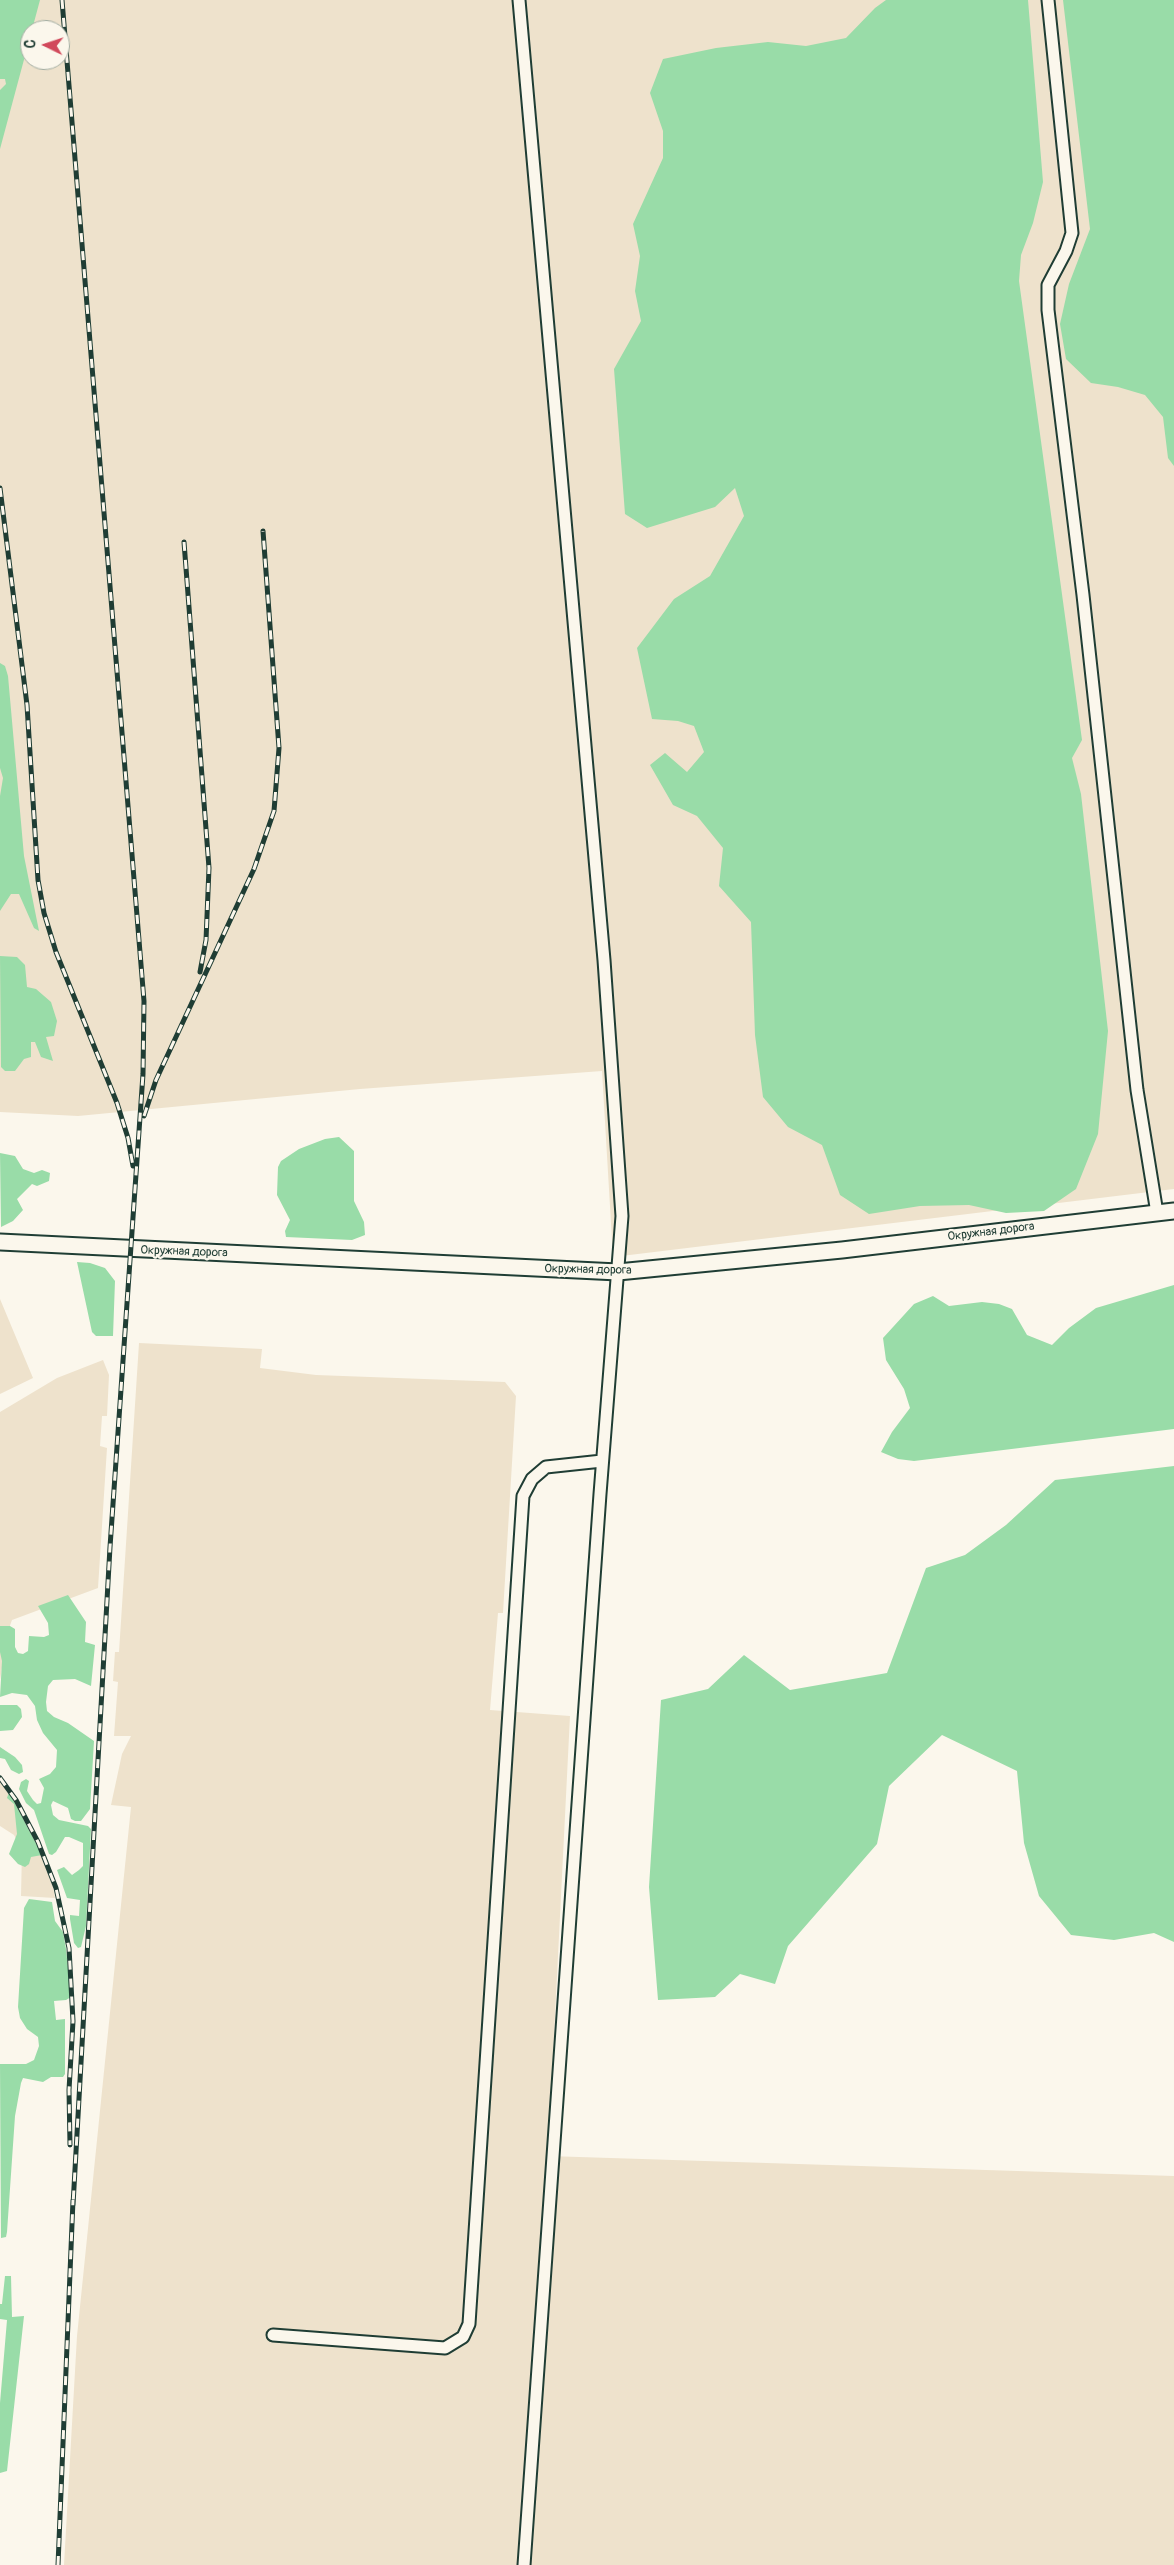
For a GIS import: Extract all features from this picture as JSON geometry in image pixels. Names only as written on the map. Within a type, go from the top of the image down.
[{"type":"main road","name":"Окружная дорога","points":[[0,1242],[618,1272],[842,1250],[1174,1211]]},
{"type":"street","points":[[520,0],[618,1144],[622,1216],[602,1461],[524,2565]]},
{"type":"street","points":[[1048,0],[1072,233],[1066,251],[1048,285],[1048,310],[1084,605],[1136,1090],[1158,1213]]},
{"type":"street","points":[[273,2335],[445,2348],[463,2337],[469,2324],[523,1496],[532,1479],[546,1467],[602,1461]]},
{"type":"shaded area","points":[[0,0],[1174,0],[1174,1189],[613,1257],[602,1071],[360,1089],[78,1116],[0,1112]]},
{"type":"shaded area","points":[[0,1299],[33,1378],[0,1394]]},
{"type":"shaded area","points":[[139,1343],[262,1349],[260,1368],[316,1375],[505,1382],[516,1396],[503,1613],[498,1613],[490,1710],[570,1716],[548,2156],[1174,2176],[1174,2565],[64,2565],[77,2336],[131,1807],[111,1805],[122,1754],[131,1736],[114,1736],[118,1682],[113,1681],[115,1652],[119,1652]]},
{"type":"shaded area","points":[[103,1360],[109,1375],[107,1416],[102,1416],[100,1446],[107,1448],[98,1588],[12,1620],[8,1631],[0,1680],[0,1412],[57,1378]]},
{"type":"shaded area","points":[[0,1782],[14,1801],[36,1843],[53,1887],[55,1898],[21,1896],[22,1850],[14,1835],[0,1826]]},
{"type":"green space","points":[[0,0],[40,0],[35,20],[20,20],[21,70],[0,149],[0,90],[6,84],[5,79],[0,79]]},
{"type":"green space","points":[[886,0],[1028,0],[1043,182],[1033,223],[1021,255],[1019,281],[1082,740],[1072,758],[1081,794],[1108,1031],[1098,1134],[1076,1189],[1044,1211],[1006,1213],[969,1205],[920,1206],[869,1214],[840,1195],[822,1145],[788,1127],[763,1097],[755,1035],[751,922],[719,886],[723,848],[697,816],[673,805],[650,765],[665,753],[687,772],[704,752],[694,726],[678,721],[652,719],[637,648],[674,599],[710,576],[744,516],[735,488],[715,507],[647,528],[625,514],[614,369],[641,321],[635,291],[640,256],[633,224],[663,158],[663,131],[650,93],[663,59],[716,48],[768,42],[806,46],[846,38],[875,8]]},
{"type":"green space","points":[[1063,0],[1174,0],[1174,466],[1168,458],[1163,417],[1145,395],[1118,387],[1091,383],[1066,359],[1060,324],[1069,284],[1090,229]]},
{"type":"green space","points":[[0,663],[5,666],[8,676],[24,856],[39,931],[34,928],[19,894],[11,894],[0,911],[0,796],[3,778],[0,768]]},
{"type":"green space","points":[[0,956],[17,957],[25,965],[27,987],[36,989],[51,1002],[57,1021],[54,1036],[46,1037],[53,1061],[41,1057],[35,1042],[31,1042],[31,1057],[24,1059],[15,1071],[5,1071],[1,1067]]},
{"type":"green space","points":[[339,1137],[354,1151],[354,1201],[364,1222],[365,1235],[352,1240],[286,1237],[285,1231],[290,1220],[277,1195],[278,1167],[281,1161],[299,1149],[325,1139]]},
{"type":"green space","points":[[0,1153],[15,1156],[23,1169],[34,1173],[42,1170],[50,1173],[49,1181],[37,1186],[32,1184],[17,1199],[23,1210],[13,1221],[1,1227]]},
{"type":"green space","points":[[77,1262],[90,1263],[105,1268],[115,1281],[113,1336],[96,1336],[92,1332]]},
{"type":"green space","points":[[1174,1285],[1174,1429],[914,1461],[898,1459],[881,1452],[892,1432],[910,1408],[904,1389],[886,1360],[883,1338],[914,1304],[933,1296],[949,1306],[982,1302],[999,1304],[1012,1309],[1027,1335],[1052,1345],[1069,1328],[1096,1308]]},
{"type":"green space","points":[[1174,1466],[1174,1942],[1154,1933],[1114,1940],[1071,1935],[1039,1896],[1024,1843],[1017,1771],[942,1735],[889,1786],[877,1844],[788,1946],[775,1984],[740,1974],[715,1997],[658,2000],[649,1887],[661,1700],[708,1689],[744,1655],[790,1690],[887,1673],[926,1568],[965,1555],[1006,1525],[1055,1480]]},
{"type":"green space","points":[[68,1595],[86,1622],[85,1642],[95,1645],[91,1686],[75,1679],[53,1680],[48,1686],[46,1702],[47,1711],[54,1717],[68,1723],[94,1741],[90,1809],[81,1821],[75,1821],[71,1819],[68,1808],[53,1801],[51,1805],[53,1815],[59,1820],[88,1826],[91,1829],[86,1926],[81,1947],[78,1948],[74,1943],[70,1915],[79,1916],[80,1900],[67,1898],[57,1870],[64,1867],[72,1875],[83,1866],[83,1843],[65,1837],[56,1852],[52,1855],[49,1854],[34,1810],[26,1803],[19,1789],[21,1782],[26,1779],[29,1781],[27,1791],[37,1804],[41,1803],[44,1788],[39,1779],[50,1774],[56,1767],[57,1750],[43,1733],[37,1720],[35,1706],[27,1695],[12,1693],[0,1697],[2,1661],[0,1626],[10,1626],[15,1629],[15,1647],[18,1653],[23,1654],[28,1651],[29,1636],[44,1637],[49,1635],[48,1623],[38,1606]]},
{"type":"green space","points":[[0,1705],[17,1705],[21,1709],[22,1717],[13,1730],[0,1731]]},
{"type":"green space","points":[[0,1747],[15,1757],[22,1765],[23,1772],[19,1774],[11,1770],[5,1759],[0,1758]]},
{"type":"green space","points":[[9,1792],[42,1855],[31,1857],[29,1864],[25,1867],[18,1864],[9,1854],[17,1834],[14,1804],[7,1798]]},
{"type":"green space","points":[[29,1899],[52,1902],[55,1921],[63,1932],[71,1997],[66,2000],[54,2001],[56,2020],[65,2019],[65,2074],[63,2077],[51,2077],[43,2082],[23,2078],[21,2083],[15,2116],[7,2232],[6,2237],[1,2238],[0,2064],[26,2064],[34,2060],[39,2046],[38,2037],[27,2029],[20,2018],[18,2007],[24,1908]]},
{"type":"green space","points":[[5,2276],[11,2276],[12,2317],[24,2316],[7,2471],[0,2473],[0,2403],[7,2320],[0,2319],[0,2304],[2,2304]]},
{"type":"railway","points":[[62,0],[144,1001],[143,1074],[110,1547],[73,2205]]},
{"type":"railway","points":[[0,488],[27,705],[38,880],[44,913],[56,952],[117,1103],[128,1138],[133,1166]]},
{"type":"railway","points":[[144,1116],[156,1080],[254,869],[274,811],[279,748],[263,531]]},
{"type":"railway","points":[[184,542],[209,868],[206,940],[200,972]]},
{"type":"railway","points":[[0,1778],[16,1800],[38,1842],[56,1888],[69,1948],[73,2021],[69,2090],[70,2145]]},
{"type":"railway","points":[[58,2565],[73,2200]]}]
